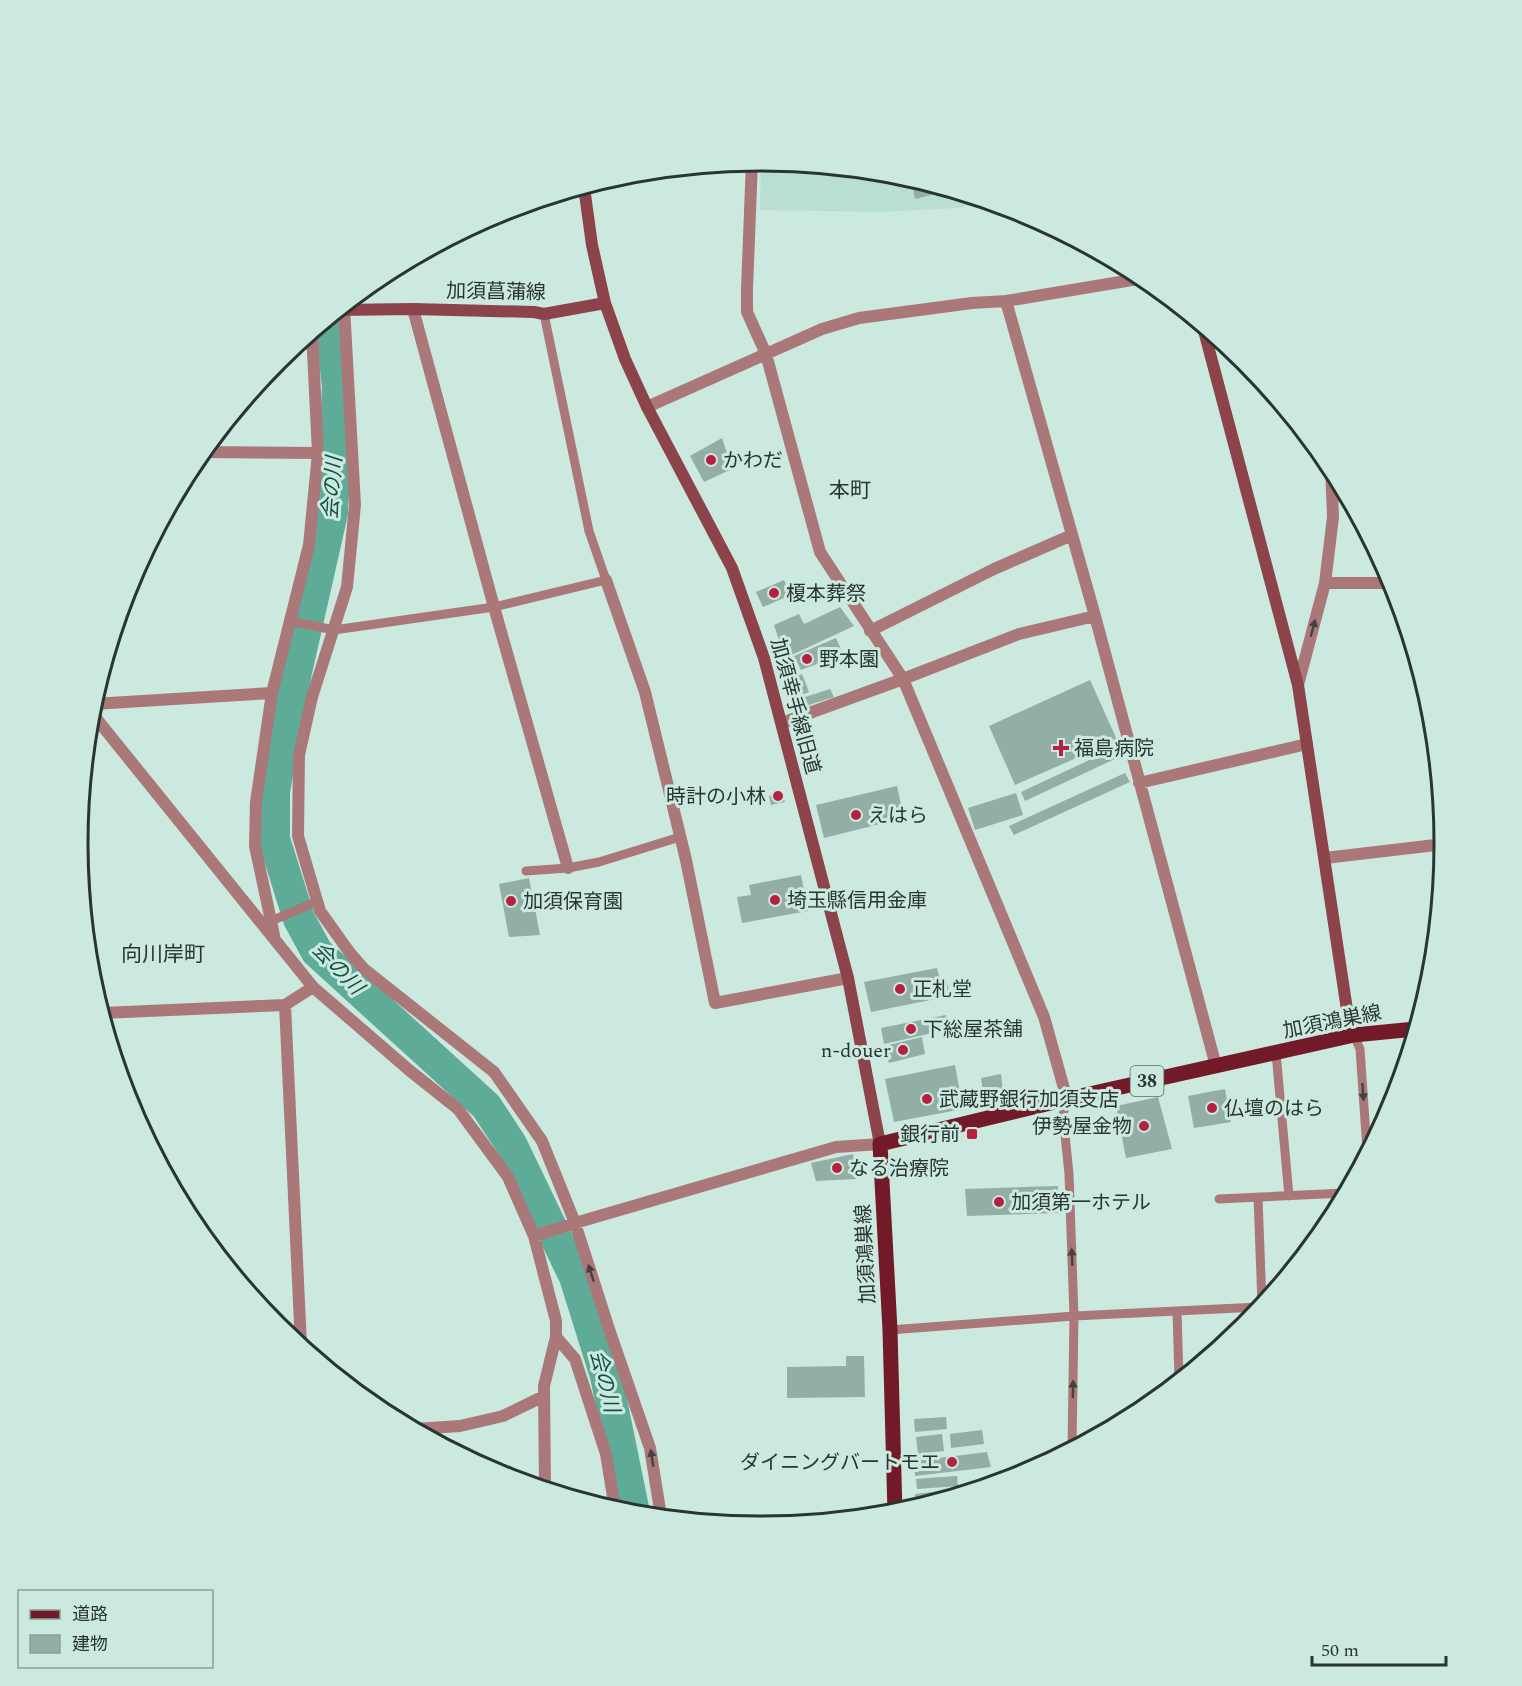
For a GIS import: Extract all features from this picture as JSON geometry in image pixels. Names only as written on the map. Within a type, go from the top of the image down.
[{"type":"main road","name":"加須鴻巣線","points":[[894,1503],[890,1329],[880,1144],[1067,1099],[1354,1035],[1407,1030]]},
{"type":"street","points":[[752,171],[747,312],[766,354],[820,552],[903,679],[1044,1017],[1067,1099]]},
{"type":"street","points":[[585,194],[592,245],[605,303]]},
{"type":"street","points":[[647,407],[822,329],[859,318],[972,303],[1006,301],[1129,280]]},
{"type":"street","points":[[1006,301],[1095,616],[1216,1066]]},
{"type":"street","name":"加須菖蒲線","points":[[352,309],[543,314],[605,303]]},
{"type":"street","name":"加須幸手線旧道","points":[[605,303],[625,359],[647,407],[732,568],[764,658],[848,978],[880,1144]]},
{"type":"street","points":[[413,309],[568,868]]},
{"type":"street","points":[[342,318],[355,505],[347,586],[312,697],[299,755],[298,836],[320,911],[350,953],[364,969],[420,1011],[494,1072],[542,1141],[575,1223],[650,1448],[660,1508]]},
{"type":"street","points":[[1206,339],[1298,685],[1349,1023],[1354,1035]]},
{"type":"street","points":[[275,939],[255,846],[256,802],[272,693],[309,545],[318,453],[312,342]]},
{"type":"street","points":[[214,452],[318,453]]},
{"type":"street","points":[[1298,685],[1325,583],[1333,517],[1332,489]]},
{"type":"street","points":[[870,631],[994,569],[1072,535]]},
{"type":"street","points":[[606,580],[645,692],[681,837],[715,1003],[848,978]]},
{"type":"street","points":[[1325,583],[1381,583]]},
{"type":"street","points":[[782,723],[1019,634],[1095,616]]},
{"type":"street","points":[[103,703],[272,693]]},
{"type":"street","points":[[99,722],[313,987],[458,1109],[508,1177],[534,1236],[556,1321],[556,1337],[544,1386],[545,1480]]},
{"type":"street","points":[[1140,783],[1307,744]]},
{"type":"street","points":[[1325,858],[1434,845]]},
{"type":"street","points":[[110,1013],[285,1005],[313,987]]},
{"type":"street","points":[[285,1005],[300,1333]]},
{"type":"street","points":[[534,1236],[836,1147],[880,1144]]},
{"type":"street","points":[[556,1337],[575,1359],[606,1454],[613,1499]]},
{"type":"street","points":[[431,1428],[460,1426],[503,1416],[544,1396]]},
{"type":"lane","points":[[290,621],[334,630],[494,607],[606,580],[589,531],[543,314]]},
{"type":"lane","points":[[526,872],[599,862],[681,837]]},
{"type":"lane","points":[[272,921],[318,901]]},
{"type":"lane","points":[[1354,1035],[1360,1049],[1366,1136]]},
{"type":"lane","points":[[1276,1053],[1289,1196]]},
{"type":"lane","points":[[1067,1099],[1063,1115],[1069,1174],[1074,1316],[1072,1438]]},
{"type":"lane","points":[[1219,1199],[1334,1194]]},
{"type":"lane","points":[[1258,1197],[1261,1293]]},
{"type":"lane","points":[[890,1329],[1248,1307]]},
{"type":"lane","points":[[1177,1311],[1179,1370]]},
{"type":"shaded area","points":[[761,171],[849,176],[892,183],[972,204],[957,208],[880,212],[760,210]]},
{"type":"building","points":[[913,188],[937,194],[915,199]]},
{"type":"building","points":[[722,438],[732,469],[704,482],[690,456]]},
{"type":"building","points":[[784,580],[791,595],[763,607],[756,592]]},
{"type":"building","points":[[840,607],[854,626],[785,658],[774,625],[799,614],[804,624]]},
{"type":"building","points":[[836,638],[843,654],[801,670],[794,656]]},
{"type":"building","points":[[802,674],[809,692],[790,700],[785,680]]},
{"type":"building","points":[[1090,680],[1117,740],[1015,785],[989,726]]},
{"type":"building","points":[[830,689],[834,697],[793,710],[790,702]]},
{"type":"building","points":[[1115,748],[1119,757],[1025,801],[1021,792]]},
{"type":"building","points":[[1125,773],[1130,782],[1014,835],[1009,826]]},
{"type":"building","points":[[897,786],[904,818],[824,838],[816,805]]},
{"type":"building","points":[[782,793],[785,802],[771,805],[769,796]]},
{"type":"building","points":[[1016,793],[1023,815],[975,830],[968,808]]},
{"type":"building","points":[[801,875],[808,911],[742,923],[737,897],[751,895],[749,885]]},
{"type":"building","points":[[529,878],[540,935],[509,937],[499,884]]},
{"type":"building","points":[[937,968],[941,983],[947,982],[950,996],[871,1012],[864,982]]},
{"type":"building","points":[[946,1015],[950,1029],[884,1044],[881,1028]]},
{"type":"building","points":[[922,1037],[925,1054],[889,1063],[884,1046]]},
{"type":"building","points":[[955,1065],[963,1109],[894,1122],[885,1079]]},
{"type":"building","points":[[1001,1074],[1003,1091],[988,1094],[987,1091],[983,1092],[981,1078]]},
{"type":"building","points":[[1225,1089],[1231,1122],[1194,1128],[1188,1096]]},
{"type":"building","points":[[1158,1097],[1172,1149],[1126,1158],[1116,1106]]},
{"type":"building","points":[[853,1154],[856,1179],[816,1181],[811,1163]]},
{"type":"building","points":[[1058,1186],[1059,1213],[967,1216],[965,1189]]},
{"type":"building","points":[[846,1356],[864,1356],[865,1397],[787,1398],[787,1367],[846,1366]]},
{"type":"building","points":[[946,1417],[947,1429],[915,1432],[914,1419]]},
{"type":"building","points":[[982,1430],[984,1444],[951,1448],[950,1434]]},
{"type":"building","points":[[942,1434],[944,1451],[918,1454],[916,1437]]},
{"type":"building","points":[[987,1452],[991,1467],[915,1476],[914,1461]]},
{"type":"building","points":[[957,1476],[958,1486],[917,1489],[916,1479]]},
{"type":"building","points":[[942,1491],[915,1498],[915,1494]]},
{"type":"waterway","name":"会の川","points":[[331,326],[338,387],[332,513],[296,672],[274,791],[274,839],[299,919],[317,952],[486,1106],[511,1144],[575,1277],[606,1376],[632,1503]]},
{"type":"place","name":"かわだ","points":[[711,460]]},
{"type":"place","name":"榎本葬祭","points":[[774,593]]},
{"type":"place","name":"野本園","points":[[807,659]]},
{"type":"place","name":"福島病院","points":[[1061,748]]},
{"type":"place","name":"時計の小林","points":[[778,796]]},
{"type":"place","name":"えはら","points":[[856,815]]},
{"type":"place","name":"埼玉縣信用金庫","points":[[775,900]]},
{"type":"place","name":"加須保育園","points":[[511,901]]},
{"type":"place","name":"正札堂","points":[[900,989]]},
{"type":"place","name":"下総屋茶舗","points":[[911,1029]]},
{"type":"place","name":"n-douer","points":[[903,1050]]},
{"type":"place","name":"武蔵野銀行加須支店","points":[[927,1099]]},
{"type":"place","name":"仏壇のはら","points":[[1212,1108]]},
{"type":"place","name":"伊勢屋金物","points":[[1144,1126]]},
{"type":"place","name":"銀行前","points":[[972,1134]]},
{"type":"place","name":"なる治療院","points":[[837,1168]]},
{"type":"place","name":"加須第一ホテル","points":[[999,1202]]},
{"type":"place","name":"ダイニングバートモエ","points":[[952,1462]]},
{"type":"district","name":"本町","points":[[850,490]]},
{"type":"district","name":"向川岸町","points":[[163,954]]}]
